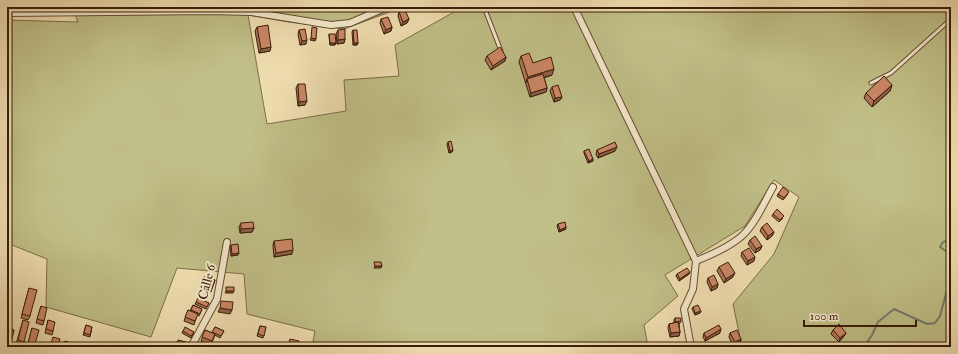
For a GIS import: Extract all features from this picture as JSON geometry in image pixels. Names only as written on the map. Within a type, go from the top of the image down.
[{"type":"street","points":[[7,13],[212,9],[251,12],[331,25],[350,22],[387,7]]},
{"type":"street","points":[[574,7],[696,261],[694,289],[684,309],[692,347]]},
{"type":"street","points":[[696,261],[712,255],[743,234],[754,221],[773,187]]},
{"type":"street","name":"Calle 6","points":[[191,347],[217,299],[227,242]]},
{"type":"lane","points":[[251,12],[258,7]]},
{"type":"lane","points":[[484,7],[503,54]]},
{"type":"lane","points":[[871,83],[892,73],[951,20]]},
{"type":"shaded area","points":[[72,7],[403,7],[344,29],[248,15],[267,124],[346,111],[344,80],[399,76],[395,45],[463,7],[951,7],[951,339],[943,347],[742,347],[733,304],[774,254],[799,197],[774,180],[745,226],[665,275],[678,296],[644,325],[648,347],[312,347],[315,331],[247,314],[244,274],[177,268],[151,337],[46,307],[47,259],[7,243],[7,20],[78,22]]},
{"type":"building","points":[[405,10],[409,19],[403,22],[399,12]]},
{"type":"building","points":[[388,17],[392,27],[386,30],[381,19]]},
{"type":"building","points":[[268,25],[271,47],[261,49],[257,27]]},
{"type":"building","points":[[312,27],[317,28],[316,39],[311,38]]},
{"type":"building","points":[[305,29],[307,40],[302,41],[299,30]]},
{"type":"building","points":[[345,29],[345,39],[338,40],[338,30]]},
{"type":"building","points":[[353,30],[357,30],[358,43],[354,43]]},
{"type":"building","points":[[329,34],[335,34],[336,43],[330,43]]},
{"type":"building","points":[[500,47],[506,57],[493,66],[487,56]]},
{"type":"building","points":[[529,53],[533,63],[551,57],[554,69],[528,77],[521,56]]},
{"type":"building","points":[[543,74],[547,88],[531,93],[527,79]]},
{"type":"building","points":[[884,76],[892,85],[874,101],[866,93]]},
{"type":"building","points":[[298,84],[305,84],[307,101],[299,102]]},
{"type":"building","points":[[558,85],[562,97],[555,98],[552,87]]},
{"type":"building","points":[[451,141],[453,150],[450,151],[448,142]]},
{"type":"building","points":[[615,142],[617,147],[599,154],[597,150]]},
{"type":"building","points":[[589,149],[593,159],[589,161],[584,151]]},
{"type":"building","points":[[783,187],[789,192],[784,198],[778,194]]},
{"type":"building","points":[[777,209],[784,216],[780,220],[773,214]]},
{"type":"building","points":[[253,222],[254,228],[241,229],[241,223]]},
{"type":"building","points":[[565,222],[566,227],[560,230],[558,224]]},
{"type":"building","points":[[767,223],[774,232],[768,236],[762,227]]},
{"type":"building","points":[[755,236],[762,246],[756,249],[750,240]]},
{"type":"building","points":[[292,239],[293,250],[276,253],[274,241]]},
{"type":"building","points":[[238,244],[239,253],[232,254],[231,245]]},
{"type":"building","points":[[749,248],[755,257],[748,261],[742,252]]},
{"type":"building","points":[[374,262],[381,262],[382,266],[375,266]]},
{"type":"building","points":[[728,262],[735,273],[726,279],[719,267]]},
{"type":"building","points":[[687,268],[690,272],[680,279],[677,274]]},
{"type":"building","points":[[714,275],[718,284],[712,287],[708,278]]},
{"type":"building","points":[[205,276],[215,280],[212,288],[202,283]]},
{"type":"building","points":[[226,287],[234,287],[234,291],[226,291]]},
{"type":"building","points":[[29,288],[37,290],[30,316],[22,314]]},
{"type":"building","points":[[198,298],[209,303],[207,307],[196,302]]},
{"type":"building","points":[[221,301],[233,302],[232,310],[220,308]]},
{"type":"building","points":[[193,305],[202,309],[200,314],[191,310]]},
{"type":"building","points":[[698,305],[701,311],[695,313],[693,307]]},
{"type":"building","points":[[41,306],[47,308],[44,321],[37,319]]},
{"type":"building","points":[[188,310],[198,314],[195,321],[185,317]]},
{"type":"building","points":[[675,318],[681,318],[681,321],[675,322]]},
{"type":"building","points":[[23,320],[29,322],[24,342],[18,340]]},
{"type":"building","points":[[48,320],[55,322],[53,331],[46,329]]},
{"type":"building","points":[[678,322],[680,332],[671,333],[669,324]]},
{"type":"building","points":[[839,324],[846,333],[840,338],[833,330]]},
{"type":"building","points":[[86,325],[92,327],[90,335],[84,333]]},
{"type":"building","points":[[719,325],[721,329],[706,338],[704,333]]},
{"type":"building","points":[[260,326],[266,327],[264,336],[258,334]]},
{"type":"building","points":[[185,327],[194,332],[191,336],[183,331]]},
{"type":"building","points":[[215,327],[224,331],[221,336],[212,332]]},
{"type":"building","points":[[8,328],[14,330],[12,339],[7,338]]},
{"type":"building","points":[[32,328],[39,330],[35,344],[28,343]]},
{"type":"building","points":[[205,330],[215,334],[212,341],[202,337]]},
{"type":"building","points":[[737,330],[741,339],[735,342],[730,333]]},
{"type":"building","points":[[53,337],[60,339],[58,347],[50,347]]},
{"type":"building","points":[[290,339],[299,341],[297,347],[288,345]]},
{"type":"building","points":[[178,340],[186,342],[184,347],[176,346]]},
{"type":"building","points":[[65,341],[74,344],[73,347],[64,347]]},
{"type":"building","points":[[662,345],[684,345],[684,347],[662,347]]},
{"type":"waterway","points":[[951,240],[943,242],[940,247],[950,254],[951,257]]},
{"type":"waterway","points":[[864,347],[878,322],[894,309],[927,324],[935,323],[940,316],[951,275]]}]
